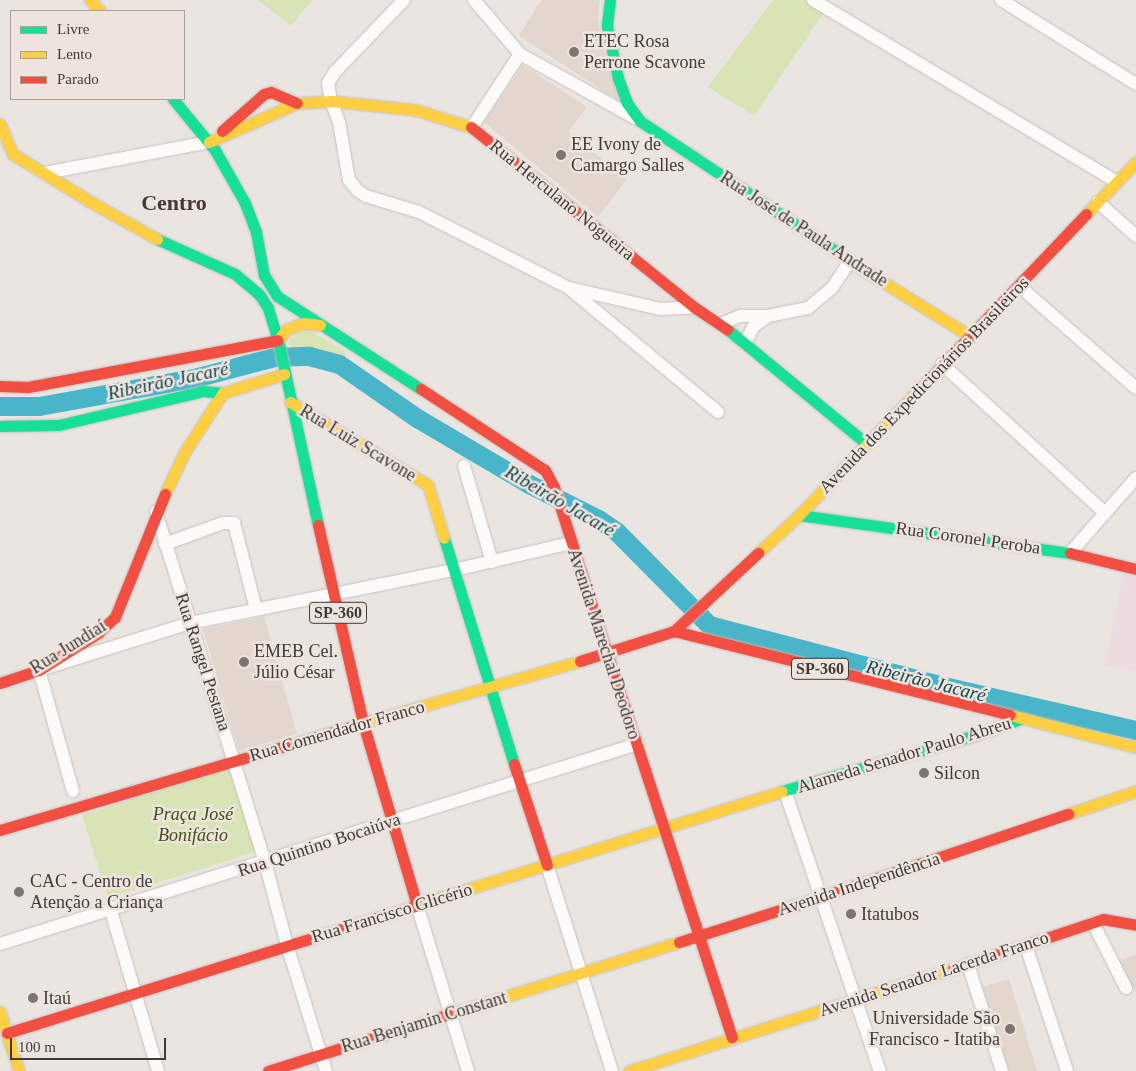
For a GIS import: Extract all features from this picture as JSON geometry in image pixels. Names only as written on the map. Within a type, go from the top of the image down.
[{"type":"main road","points":[[610,0],[607,26],[618,78],[627,103],[640,121]]},
{"type":"main road","points":[[209,142],[264,94],[271,92],[297,103]]},
{"type":"main road","points":[[273,114],[280,106],[280,97]]},
{"type":"main road","points":[[174,100],[209,142],[245,203],[256,232],[262,263],[246,274],[235,274]]},
{"type":"main road","name":"Rua Herculano Nogueira","points":[[209,142],[297,103],[331,101],[416,110],[472,127],[694,307],[721,324],[745,343],[866,443]]},
{"type":"main road","name":"Rua José de Paula Andrade","points":[[640,121],[850,261],[970,336]]},
{"type":"main road","points":[[0,124],[13,154]]},
{"type":"main road","name":"Rua Luiz Scavone","points":[[13,154],[88,201],[161,240],[235,274],[260,294],[268,308],[279,343],[290,402],[428,485],[489,687],[547,864]]},
{"type":"main road","name":"Avenida dos Expedicionários Brasileiros","points":[[674,631],[692,617],[800,515],[866,443],[1019,286],[1136,162]]},
{"type":"main road","name":"Avenida Marechal Deodoro","points":[[262,263],[264,275],[276,296],[545,470],[554,487],[732,1037]]},
{"type":"main road","points":[[0,386],[28,387],[279,343],[287,329],[304,323],[320,325]]},
{"type":"main road","points":[[0,426],[59,425],[204,391],[223,393],[283,371]]},
{"type":"main road","name":"Rua Jundiaí","points":[[0,683],[39,670],[98,633],[115,617],[156,512],[184,453],[223,393]]},
{"type":"main road","name":"SP-360","points":[[290,402],[363,723],[417,905]]},
{"type":"main road","name":"Rua Coronel Peroba","points":[[800,515],[1070,553],[1136,569]]},
{"type":"main road","name":"SP-360","points":[[674,631],[1136,747]]},
{"type":"main road","name":"Rua Comendador Franco","points":[[0,830],[607,653],[674,631]]},
{"type":"main road","points":[[966,705],[974,720],[973,736]]},
{"type":"main road","name":"Alameda Senador Paulo Abreu","points":[[785,791],[973,736],[1023,718]]},
{"type":"main road","name":"Rua Francisco Glicério","points":[[3,1034],[785,791]]},
{"type":"main road","name":"Avenida Independência","points":[[581,974],[822,897],[1136,791]]},
{"type":"main road","name":"Avenida Senador Lacerda Franco","points":[[629,1071],[1026,946],[1093,922],[1103,920],[1136,925]]},
{"type":"main road","name":"Rua Benjamin Constant","points":[[268,1071],[581,974]]},
{"type":"main road","points":[[0,1012],[3,1034],[19,1071]]},
{"type":"street","points":[[404,0],[328,83],[331,101],[339,122],[350,180],[357,190],[366,196],[419,212],[570,288],[718,412]]},
{"type":"street","points":[[813,0],[1117,182]]},
{"type":"street","points":[[1000,0],[1136,84]]},
{"type":"street","points":[[481,3],[520,54],[640,121]]},
{"type":"street","points":[[472,127],[520,54]]},
{"type":"street","points":[[45,173],[209,142]]},
{"type":"street","points":[[0,145],[13,154]]},
{"type":"street","points":[[1098,202],[1136,236]]},
{"type":"street","points":[[721,324],[740,316],[768,316],[808,308],[832,288],[850,261]]},
{"type":"street","points":[[1019,286],[1136,388]]},
{"type":"street","points":[[570,288],[660,309],[694,307]]},
{"type":"street","points":[[745,343],[754,328],[768,316]]},
{"type":"street","points":[[942,364],[1105,513]]},
{"type":"street","points":[[464,466],[492,562]]},
{"type":"street","points":[[1070,553],[1136,478]]},
{"type":"street","name":"Rua Rangel Pestana","points":[[156,512],[265,862],[287,945],[326,1071]]},
{"type":"street","points":[[166,544],[223,523],[234,523],[256,609]]},
{"type":"street","points":[[73,791],[39,670],[190,622],[454,570],[571,544]]},
{"type":"street","name":"Rua Quintino Bocaiúva","points":[[0,944],[111,911],[637,744]]},
{"type":"street","points":[[785,791],[880,1071]]},
{"type":"street","points":[[547,864],[612,1071]]},
{"type":"street","points":[[417,905],[468,1071]]},
{"type":"street","points":[[111,911],[137,992],[158,1071]]},
{"type":"street","points":[[1093,922],[1126,988]]},
{"type":"street","points":[[1026,946],[1067,1071]]},
{"type":"street","points":[[968,964],[1002,1071]]},
{"type":"shaded area","name":"ETEC Rosa Perrone Scavone","points":[[541,0],[600,0],[598,17],[601,41],[619,101],[519,36]]},
{"type":"shaded area","name":"EE Ivony de Camargo Salles","points":[[523,65],[587,107],[568,132],[627,179],[598,217],[484,122]]},
{"type":"shaded area","points":[[1123,574],[1136,577],[1136,672],[1105,665]]},
{"type":"shaded area","name":"EMEB Cel. Júlio César","points":[[264,616],[297,734],[239,751],[203,629]]},
{"type":"shaded area","points":[[1136,954],[1136,994],[1119,962]]},
{"type":"shaded area","name":"Universidade São Francisco - Itatiba","points":[[1009,979],[1037,1071],[1009,1071],[983,987]]},
{"type":"green space","points":[[258,0],[312,0],[291,26]]},
{"type":"green space","points":[[773,0],[804,0],[824,12],[754,116],[708,87]]},
{"type":"green space","points":[[310,331],[346,351],[344,358],[311,350],[292,351],[289,340],[298,333]]},
{"type":"green space","name":"Praça José Bonifácio","points":[[230,768],[256,852],[108,898],[82,815]]},
{"type":"waterway","name":"Ribeirão Jacaré","points":[[0,406],[39,406],[198,377],[274,357],[309,356],[339,364],[417,418],[529,484],[598,519],[617,532],[709,625],[935,684],[1136,730]]},
{"type":"traffic: fast","points":[[610,0],[607,26],[618,78],[627,103],[640,121],[864,270]]},
{"type":"traffic: fast","points":[[174,100],[215,150],[245,203],[256,232],[264,275],[277,296],[421,389]]},
{"type":"traffic: fast","points":[[157,239],[235,274],[259,294],[268,308],[278,340],[318,525]]},
{"type":"traffic: fast","points":[[727,329],[866,443]]},
{"type":"traffic: fast","points":[[0,426],[59,425],[204,391],[223,393]]},
{"type":"traffic: fast","points":[[799,515],[1070,553]]},
{"type":"traffic: fast","points":[[444,538],[514,764]]},
{"type":"traffic: fast","points":[[782,791],[973,736],[1023,718]]},
{"type":"traffic: slow","points":[[90,0],[99,10]]},
{"type":"traffic: slow","points":[[209,142],[297,103],[331,101],[416,110],[471,127]]},
{"type":"traffic: slow","points":[[0,124],[13,154],[89,201],[157,239]]},
{"type":"traffic: slow","points":[[1086,214],[1136,162]]},
{"type":"traffic: slow","points":[[864,270],[970,336]]},
{"type":"traffic: slow","points":[[278,340],[287,329],[304,323],[320,325]]},
{"type":"traffic: slow","points":[[165,494],[184,453],[223,393],[284,374]]},
{"type":"traffic: slow","points":[[758,553],[799,515],[929,379]]},
{"type":"traffic: slow","points":[[290,402],[428,485],[444,538]]},
{"type":"traffic: slow","points":[[363,723],[580,661]]},
{"type":"traffic: slow","points":[[1010,715],[1136,747]]},
{"type":"traffic: slow","points":[[416,902],[417,905],[782,791]]},
{"type":"traffic: slow","points":[[1068,814],[1136,791]]},
{"type":"traffic: slow","points":[[463,1010],[679,942]]},
{"type":"traffic: slow","points":[[629,1071],[953,969]]},
{"type":"traffic: slow","points":[[0,1012],[19,1071]]},
{"type":"traffic: jam","points":[[222,131],[264,94],[271,92],[297,103]]},
{"type":"traffic: jam","points":[[471,127],[694,307],[727,329]]},
{"type":"traffic: jam","points":[[929,379],[1086,214]]},
{"type":"traffic: jam","points":[[0,386],[28,387],[278,340]]},
{"type":"traffic: jam","points":[[421,389],[545,470],[554,487],[607,653]]},
{"type":"traffic: jam","points":[[0,683],[39,670],[98,633],[115,617],[165,494]]},
{"type":"traffic: jam","points":[[318,525],[363,723],[416,902]]},
{"type":"traffic: jam","points":[[580,661],[674,631],[758,553]]},
{"type":"traffic: jam","points":[[1070,553],[1136,569]]},
{"type":"traffic: jam","points":[[674,631],[1010,715]]},
{"type":"traffic: jam","points":[[607,653],[732,1037]]},
{"type":"traffic: jam","points":[[0,830],[363,723]]},
{"type":"traffic: jam","points":[[514,764],[547,865]]},
{"type":"traffic: jam","points":[[679,942],[821,897],[1068,814]]},
{"type":"traffic: jam","points":[[7,1033],[417,905]]},
{"type":"traffic: jam","points":[[953,969],[1103,919],[1136,925]]},
{"type":"traffic: jam","points":[[268,1071],[463,1010]]},
{"type":"place","name":"ETEC Rosa Perrone Scavone","points":[[574,52]]},
{"type":"place","name":"EE Ivony de Camargo Salles","points":[[561,155]]},
{"type":"place","name":"EMEB Cel. Júlio César","points":[[244,662]]},
{"type":"place","name":"Silcon","points":[[924,773]]},
{"type":"place","name":"CAC - Centro de Atenção a Criança","points":[[19,892]]},
{"type":"place","name":"Itatubos","points":[[851,914]]},
{"type":"place","name":"Itaú","points":[[33,998]]},
{"type":"place","name":"Universidade São Francisco - Itatiba","points":[[1010,1029]]},
{"type":"district","name":"Centro","points":[[174,203]]}]
